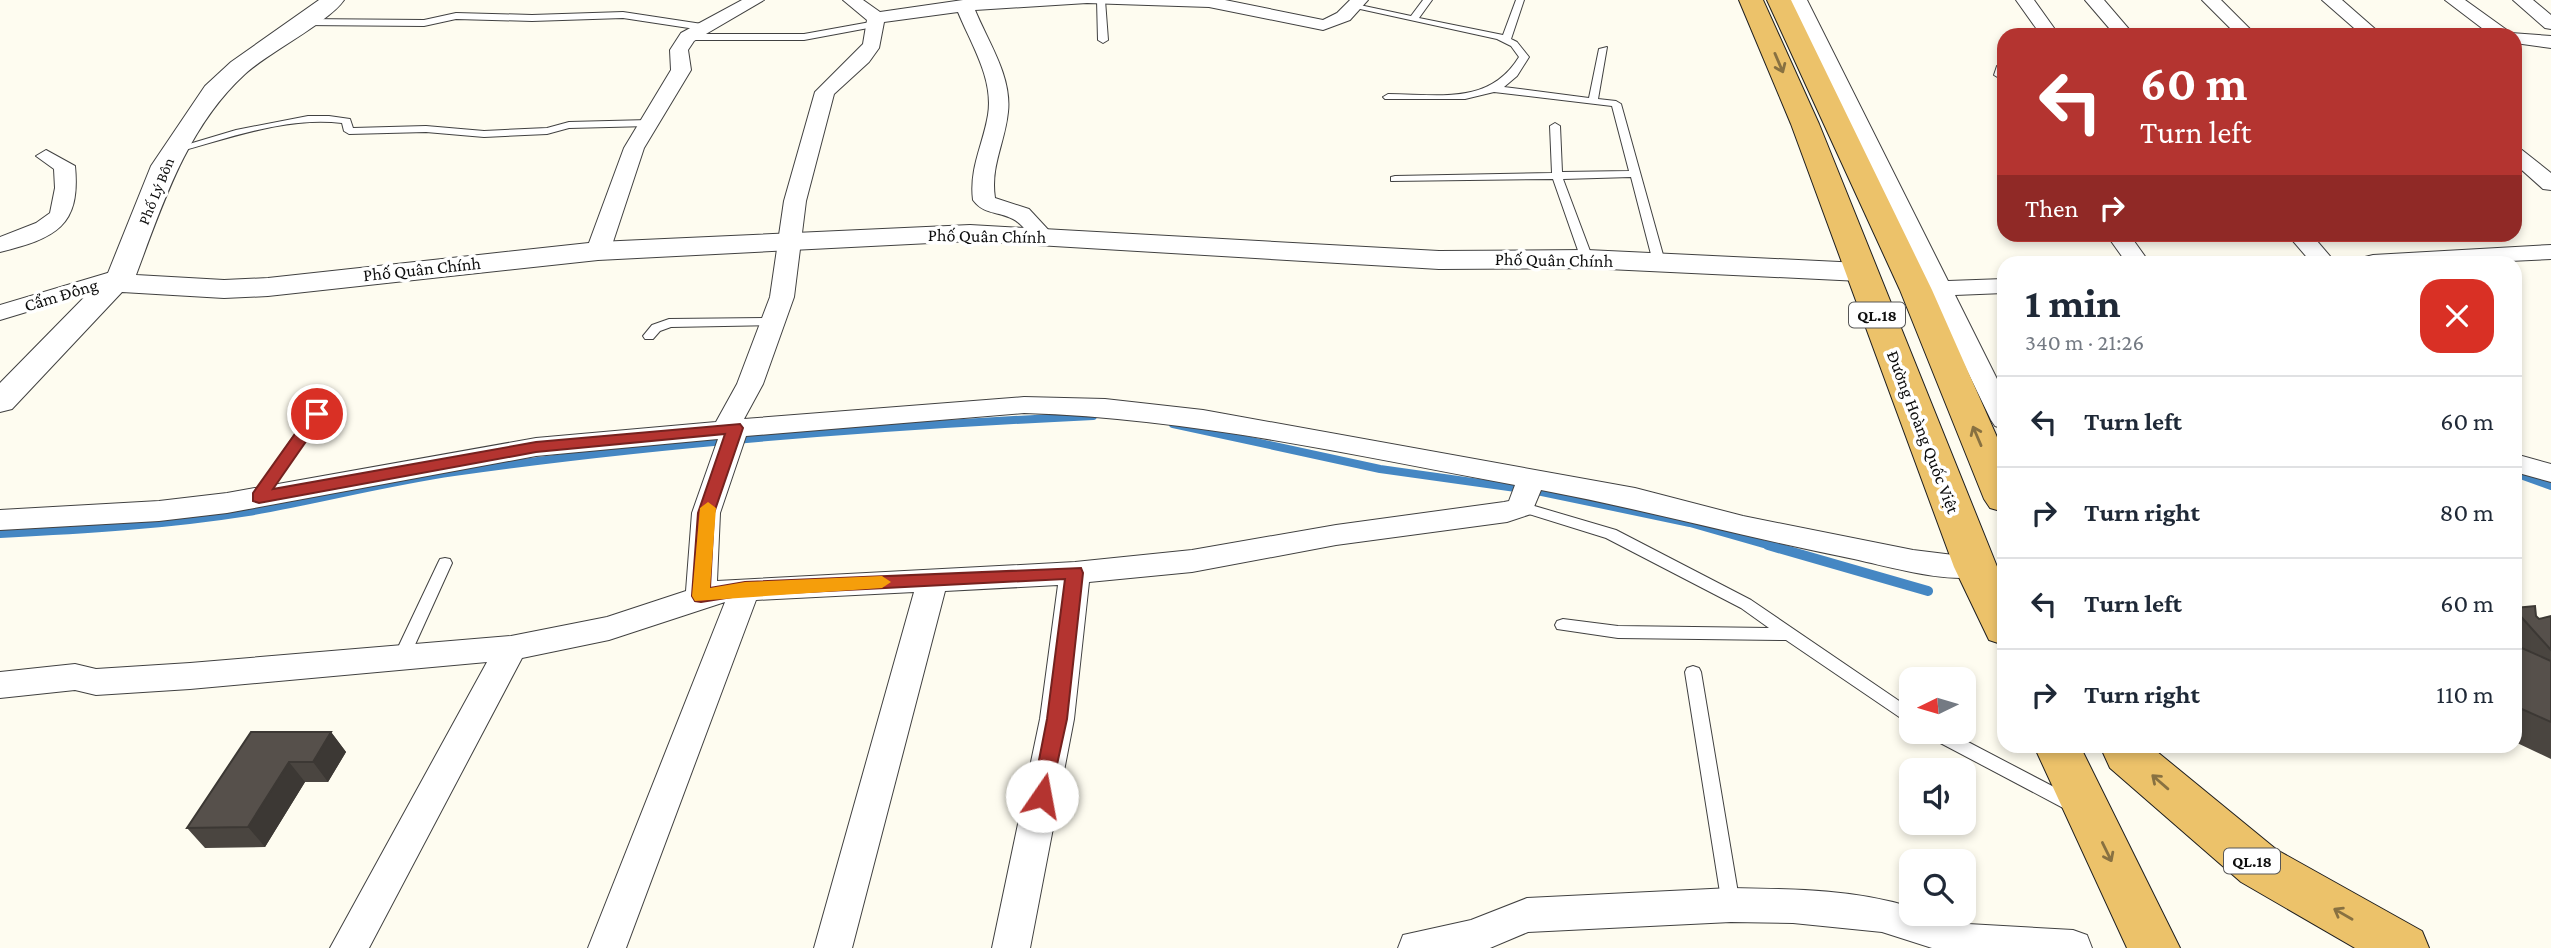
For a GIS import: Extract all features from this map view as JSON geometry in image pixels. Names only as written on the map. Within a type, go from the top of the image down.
[{"type":"highway","name":"Đường Hoàng Quốc Việt","points":[[1751,0],[1805,124],[1975,567],[1997,614]]},
{"type":"highway","name":"QL.18","points":[[1780,0],[1928,289],[1997,480]]},
{"type":"highway","points":[[2060,753],[2154,948]]},
{"type":"highway","name":"QL.18","points":[[2126,753],[2259,866],[2403,948]]},
{"type":"street","name":"Phố Lý Bôn","points":[[0,402],[119,280],[172,150],[228,76],[333,0]]},
{"type":"street","points":[[598,251],[634,148],[681,70],[679,50],[694,32],[755,0]]},
{"type":"street","points":[[852,0],[876,21]]},
{"type":"street","points":[[876,21],[964,5],[1080,0]]},
{"type":"street","points":[[1094,0],[1209,2],[1323,24],[1335,23],[1357,4]]},
{"type":"street","points":[[1798,0],[1928,289],[1997,408]]},
{"type":"street","points":[[2025,0],[2045,28]]},
{"type":"street","points":[[2094,0],[2119,28]]},
{"type":"street","points":[[2211,0],[2240,28]]},
{"type":"street","points":[[2331,0],[2365,28]]},
{"type":"street","points":[[2454,0],[2493,28]]},
{"type":"street","points":[[2522,0],[2551,24]]},
{"type":"street","points":[[964,5],[980,48],[989,62],[999,100],[997,123],[982,161],[984,200],[990,206],[1021,214],[1042,236]]},
{"type":"street","points":[[701,596],[706,513],[731,434],[782,297],[795,201],[825,92],[862,58],[872,44],[876,21]]},
{"type":"street","points":[[2522,39],[2551,42]]},
{"type":"street","points":[[0,245],[49,227],[61,218],[67,187],[64,166],[46,156]]},
{"type":"street","points":[[2522,160],[2551,184]]},
{"type":"street","name":"Phố Quân Chính","points":[[119,280],[210,289],[268,287],[598,251],[970,233],[1439,260],[1587,259],[1860,272]]},
{"type":"street","points":[[2305,242],[2318,256]]},
{"type":"street","points":[[2460,242],[2474,256],[2551,252]]},
{"type":"street","points":[[0,327],[119,280]]},
{"type":"street","name":"Cẩm Đông","points":[[0,313],[119,280]]},
{"type":"street","points":[[1928,289],[1997,286]]},
{"type":"street","points":[[0,520],[159,511],[259,497],[536,447],[731,434],[1024,405],[1105,407],[1203,419],[1527,491],[1635,498],[1743,526],[1913,561],[1975,567]]},
{"type":"street","points":[[2522,465],[2551,472]]},
{"type":"street","points":[[0,685],[75,677],[96,682],[190,676],[511,648],[609,628],[701,596],[745,589],[1075,573],[1192,561],[1527,491]]},
{"type":"street","points":[[1011,948],[1057,719],[1075,573]]},
{"type":"street","points":[[833,948],[933,580]]},
{"type":"street","points":[[607,948],[745,589]]},
{"type":"street","points":[[349,948],[511,648]]},
{"type":"street","points":[[1417,948],[1474,942],[1527,915],[1731,905],[1793,906],[1882,915],[1968,942],[2073,948]]},
{"type":"lane","points":[[1101,0],[1103,40]]},
{"type":"lane","points":[[1413,19],[1428,0]]},
{"type":"lane","points":[[1506,40],[1520,0]]},
{"type":"lane","points":[[1357,4],[1506,40],[1514,44],[1524,57],[1519,69],[1495,89],[1475,97],[1388,97]]},
{"type":"lane","points":[[302,22],[424,23],[456,16],[532,18],[623,15],[694,32],[804,37],[876,21]]},
{"type":"lane","points":[[1594,100],[1604,49]]},
{"type":"lane","points":[[1495,89],[1616,104],[1659,262]]},
{"type":"lane","points":[[172,150],[234,134],[323,119],[346,121],[349,131],[426,130],[484,134],[547,131],[569,125],[649,123]]},
{"type":"lane","points":[[1555,126],[1557,176],[1587,259]]},
{"type":"lane","points":[[1395,179],[1635,174]]},
{"type":"lane","points":[[649,336],[656,328],[669,323],[773,322]]},
{"type":"lane","points":[[259,497],[327,398]]},
{"type":"lane","points":[[1527,491],[1746,604],[1899,709]]},
{"type":"lane","points":[[401,658],[445,563]]},
{"type":"lane","points":[[1563,625],[1618,632],[1793,634]]},
{"type":"lane","points":[[1693,672],[1731,905]]},
{"type":"lane","points":[[1958,744],[2087,812]]},
{"type":"building","points":[[2535,606],[2539,619],[2551,616],[2551,650],[2522,618],[2522,607]]},
{"type":"building","points":[[2522,648],[2551,661],[2551,722],[2522,709]]},
{"type":"building","points":[[251,732],[331,732],[313,762],[289,762],[248,827],[187,828]]},
{"type":"waterway","points":[[0,534],[217,517],[428,476],[613,452],[853,430],[1093,416]]},
{"type":"waterway","points":[[1173,424],[1380,469],[1537,491],[1690,523],[1774,547]]},
{"type":"waterway","points":[[2522,476],[2551,486]]},
{"type":"waterway","points":[[1768,545],[1928,591]]},
{"type":"slow traffic","points":[[708,508],[701,596],[745,589],[882,582]]},
{"type":"route","points":[[317,414],[259,497],[536,447],[735,428],[706,513],[701,596],[745,589],[1075,573],[1057,719],[1042,796]]}]
